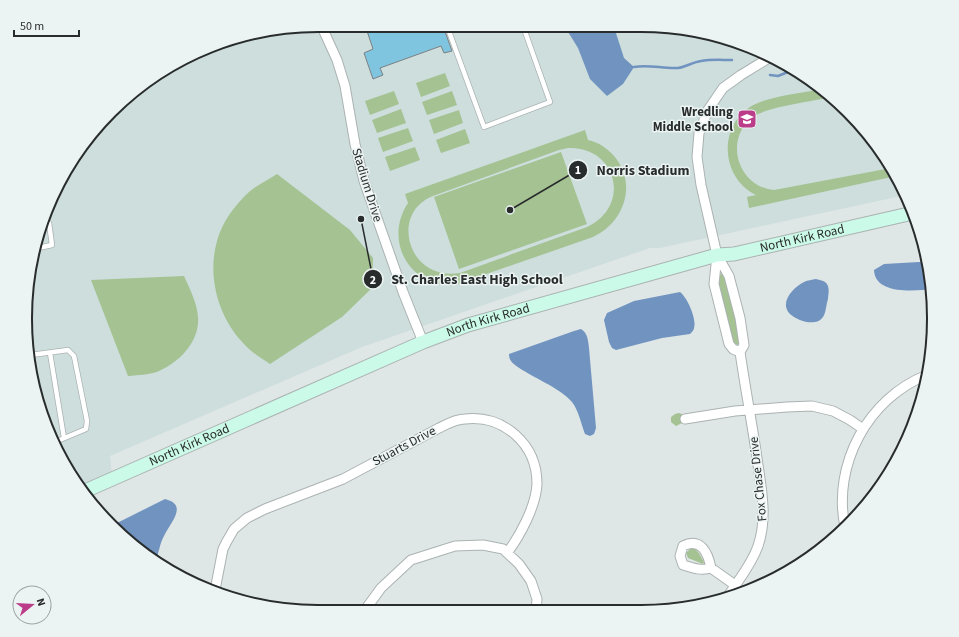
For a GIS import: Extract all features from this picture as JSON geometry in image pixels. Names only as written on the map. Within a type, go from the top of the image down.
[{"type":"main road","name":"North Kirk Road","points":[[88,489],[423,342],[468,325],[717,255],[734,254],[907,214]]},
{"type":"street","name":"Stadium Drive","points":[[324,32],[337,60],[345,86],[355,144],[364,181],[403,292],[423,342]]},
{"type":"street","points":[[740,352],[733,349],[729,344],[714,284],[717,255],[701,185],[697,158],[699,132],[708,110],[723,88],[764,61]]},
{"type":"street","name":"Fox Chase Drive","points":[[717,255],[729,276],[740,318],[744,346],[740,352],[750,410],[763,506],[763,527],[759,544],[745,573],[732,590]]},
{"type":"street","points":[[843,520],[842,514],[843,486],[856,440],[876,410],[907,384],[920,378]]},
{"type":"street","points":[[685,419],[736,411],[787,406],[812,406],[833,411],[863,428]]},
{"type":"street","name":"Stuarts Drive","points":[[216,586],[223,549],[234,529],[247,518],[260,511],[343,479],[439,428],[466,418],[493,422],[512,431],[522,440],[527,448],[535,472],[537,485],[526,522],[507,553]]},
{"type":"street","points":[[369,605],[381,588],[411,560],[454,546],[483,546],[502,549],[519,564],[531,581],[537,599],[536,605]]},
{"type":"street","points":[[711,568],[735,585]]},
{"type":"lane","points":[[449,32],[484,127],[550,102],[525,32]]},
{"type":"lane","points":[[41,247],[52,245],[48,223]]},
{"type":"lane","points":[[34,355],[68,350],[74,356],[87,421],[86,429],[60,440]]},
{"type":"lane","points":[[50,353],[64,438]]},
{"type":"shaded area","points":[[318,32],[640,32],[678,34],[715,42],[733,47],[784,70],[815,91],[843,116],[868,144],[889,175],[899,196],[660,248],[650,248],[362,347],[110,456],[112,474],[85,485],[70,462],[47,411],[34,356],[32,318],[34,281],[42,244],[47,226],[70,175],[91,144],[116,116],[159,80],[175,70],[226,47],[281,34]]},
{"type":"green space","points":[[445,73],[450,86],[421,97],[416,83]]},
{"type":"green space","points":[[814,90],[824,99],[759,113],[744,126],[739,137],[737,149],[739,161],[751,180],[762,187],[774,190],[885,169],[890,177],[749,208],[747,197],[756,195],[745,187],[736,177],[730,166],[728,140],[732,127],[739,116],[750,107],[774,98]]},
{"type":"green space","points":[[394,91],[399,104],[370,115],[365,101]]},
{"type":"green space","points":[[452,91],[457,105],[427,115],[422,102]]},
{"type":"green space","points":[[401,109],[406,123],[377,133],[372,120]]},
{"type":"green space","points":[[459,110],[463,123],[434,134],[429,120]]},
{"type":"green space","points":[[408,128],[413,141],[383,152],[378,138]]},
{"type":"green space","points":[[465,129],[470,143],[441,153],[436,140]]},
{"type":"green space","points":[[585,130],[588,140],[602,146],[614,156],[621,167],[625,178],[626,190],[620,213],[604,231],[593,237],[455,285],[439,284],[425,279],[414,270],[405,259],[400,246],[398,232],[401,218],[408,203],[405,194]],"holes":[[[568,148],[585,150],[598,157],[607,167],[613,179],[614,192],[610,206],[601,217],[587,227],[460,273],[442,273],[428,267],[417,257],[410,244],[408,230],[411,216],[419,205],[433,196],[559,150]]]},
{"type":"green space","points":[[415,147],[420,160],[390,171],[385,157]]},
{"type":"green space","points":[[561,152],[587,224],[459,269],[434,197]]},
{"type":"green space","points":[[277,174],[350,230],[373,258],[372,288],[342,317],[270,364],[256,355],[234,333],[221,309],[214,282],[213,268],[214,254],[219,234],[230,214],[249,192]]},
{"type":"green space","points":[[724,274],[741,342],[737,345],[734,343],[732,338],[718,280],[718,276]]},
{"type":"green space","points":[[184,276],[193,296],[198,317],[198,326],[192,342],[188,349],[176,361],[161,370],[153,373],[128,376],[91,280]]},
{"type":"green space","points":[[679,413],[691,417],[690,419],[676,426],[671,422],[671,417]]},
{"type":"green space","points":[[693,548],[700,554],[704,562],[703,564],[688,558],[686,553]]},
{"type":"water","points":[[568,32],[616,32],[624,58],[634,67],[623,84],[607,96],[590,79],[578,48]]},
{"type":"water","points":[[921,262],[925,289],[897,290],[888,288],[881,284],[876,278],[874,270],[884,264]]},
{"type":"water","points":[[816,279],[827,284],[829,292],[823,317],[817,322],[809,322],[794,317],[786,308],[788,298],[799,285],[806,281]]},
{"type":"water","points":[[680,292],[688,303],[693,314],[695,324],[693,331],[690,334],[662,338],[616,350],[612,348],[609,342],[604,320],[607,313],[634,301]]},
{"type":"water","points":[[581,329],[586,335],[588,343],[596,428],[594,434],[590,436],[585,434],[578,413],[572,402],[560,392],[512,363],[509,356],[509,354]]},
{"type":"water","points":[[165,499],[176,505],[176,515],[163,539],[157,556],[118,523]]},
{"type":"building","points":[[367,32],[445,32],[452,51],[444,53],[441,46],[380,68],[383,75],[373,79],[364,53],[373,49]]},
{"type":"waterway","points":[[634,67],[645,66],[678,68],[705,60],[732,60]]},
{"type":"waterway","points":[[770,75],[778,76],[788,72]]},
{"type":"place","name":"Wredling Middle School","points":[[747,119]]},
{"type":"place","name":"Norris Stadium","points":[[510,210]]},
{"type":"place","name":"St. Charles East High School","points":[[361,219]]}]
